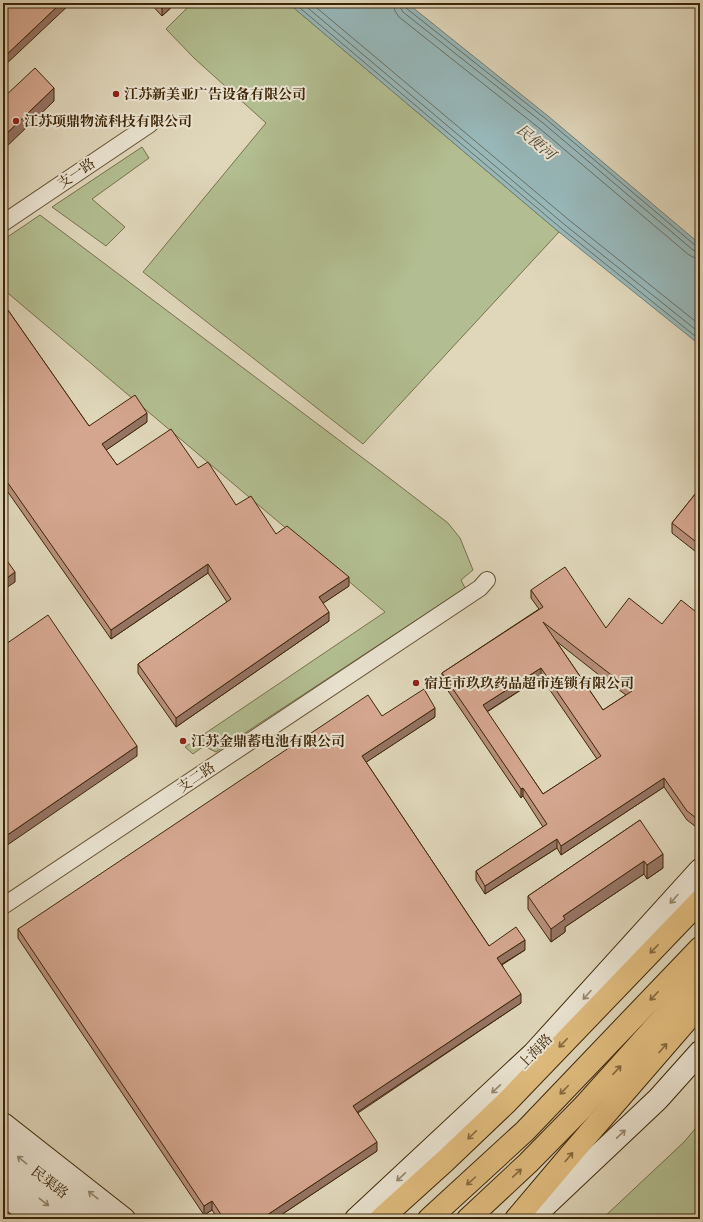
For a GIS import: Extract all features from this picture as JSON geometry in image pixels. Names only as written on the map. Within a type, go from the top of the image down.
[{"type":"highway","points":[[381,1219],[507,1102],[700,901]]},
{"type":"highway","points":[[429,1219],[525,1131],[700,948]]},
{"type":"highway","points":[[468,1219],[528,1163],[583,1107],[700,977]]},
{"type":"highway","points":[[516,1219],[700,1005]]},
{"type":"main road","name":"上海路","points":[[356,1219],[534,1053],[700,870]]},
{"type":"main road","points":[[532,1219],[658,1099],[700,1052]]},
{"type":"main road","points":[[3,1124],[124,1219]]},
{"type":"main road","name":"民渠路","points":[[3,1145],[96,1219]]},
{"type":"main road","name":"民渠路","points":[[3,1169],[66,1219]]},
{"type":"main road","points":[[3,1193],[35,1219]]},
{"type":"street","name":"支一路","points":[[3,223],[150,124]]},
{"type":"street","name":"支二路","points":[[3,906],[480,588],[487,580]]},
{"type":"green space","points":[[192,3],[288,3],[559,232],[363,444],[143,272],[266,123],[194,58],[166,29]]},
{"type":"green space","points":[[142,147],[149,158],[92,199],[125,227],[106,246],[52,207]]},
{"type":"green space","points":[[40,215],[448,523],[460,538],[473,570],[461,580],[465,588],[216,752],[204,746],[193,754],[185,747],[385,612],[3,289],[3,240]]},
{"type":"green space","points":[[700,1123],[700,1219],[602,1219],[684,1142]]},
{"type":"water","name":"民便河","points":[[288,3],[407,3],[548,116],[700,244],[700,345],[559,232]]},
{"type":"building","points":[[3,3],[61,3],[3,58]]},
{"type":"building","points":[[156,3],[168,3],[162,9]]},
{"type":"building","points":[[35,68],[54,88],[3,137],[3,98]]},
{"type":"building","points":[[3,303],[89,426],[135,395],[147,413],[102,444],[117,465],[171,429],[198,468],[208,462],[236,505],[251,496],[276,534],[287,526],[349,577],[319,597],[329,612],[176,718],[138,664],[231,599],[208,564],[111,630],[3,476]]},
{"type":"building","points":[[700,488],[700,545],[672,523]]},
{"type":"building","points":[[3,555],[15,572],[3,581]]},
{"type":"building","points":[[565,567],[606,628],[629,598],[662,624],[681,600],[700,615],[700,821],[687,811],[664,778],[561,846],[557,839],[485,886],[476,871],[547,824],[523,788],[521,789],[442,673],[543,607],[531,590]],"holes":[[[543,622],[632,691],[603,710]],[[541,668],[601,756],[543,794],[483,705]]]},
{"type":"building","points":[[48,615],[137,746],[3,838],[3,646]]},
{"type":"building","points":[[424,689],[435,708],[362,756],[489,946],[516,927],[525,940],[497,958],[521,994],[353,1106],[377,1142],[261,1219],[224,1219],[212,1201],[204,1206],[18,929],[368,695],[382,716]]},
{"type":"building","points":[[640,820],[663,854],[647,865],[644,861],[563,916],[565,919],[551,929],[528,896]]},
{"type":"place","name":"江苏新美亚广告设备有限公司","points":[[116,94]]},
{"type":"place","name":"江苏项鼎物流科技有限公司","points":[[16,121]]},
{"type":"place","name":"宿迁市玖玖药品超市连锁有限公司","points":[[416,683]]},
{"type":"place","name":"江苏金鼎蓄电池有限公司","points":[[183,741]]}]
